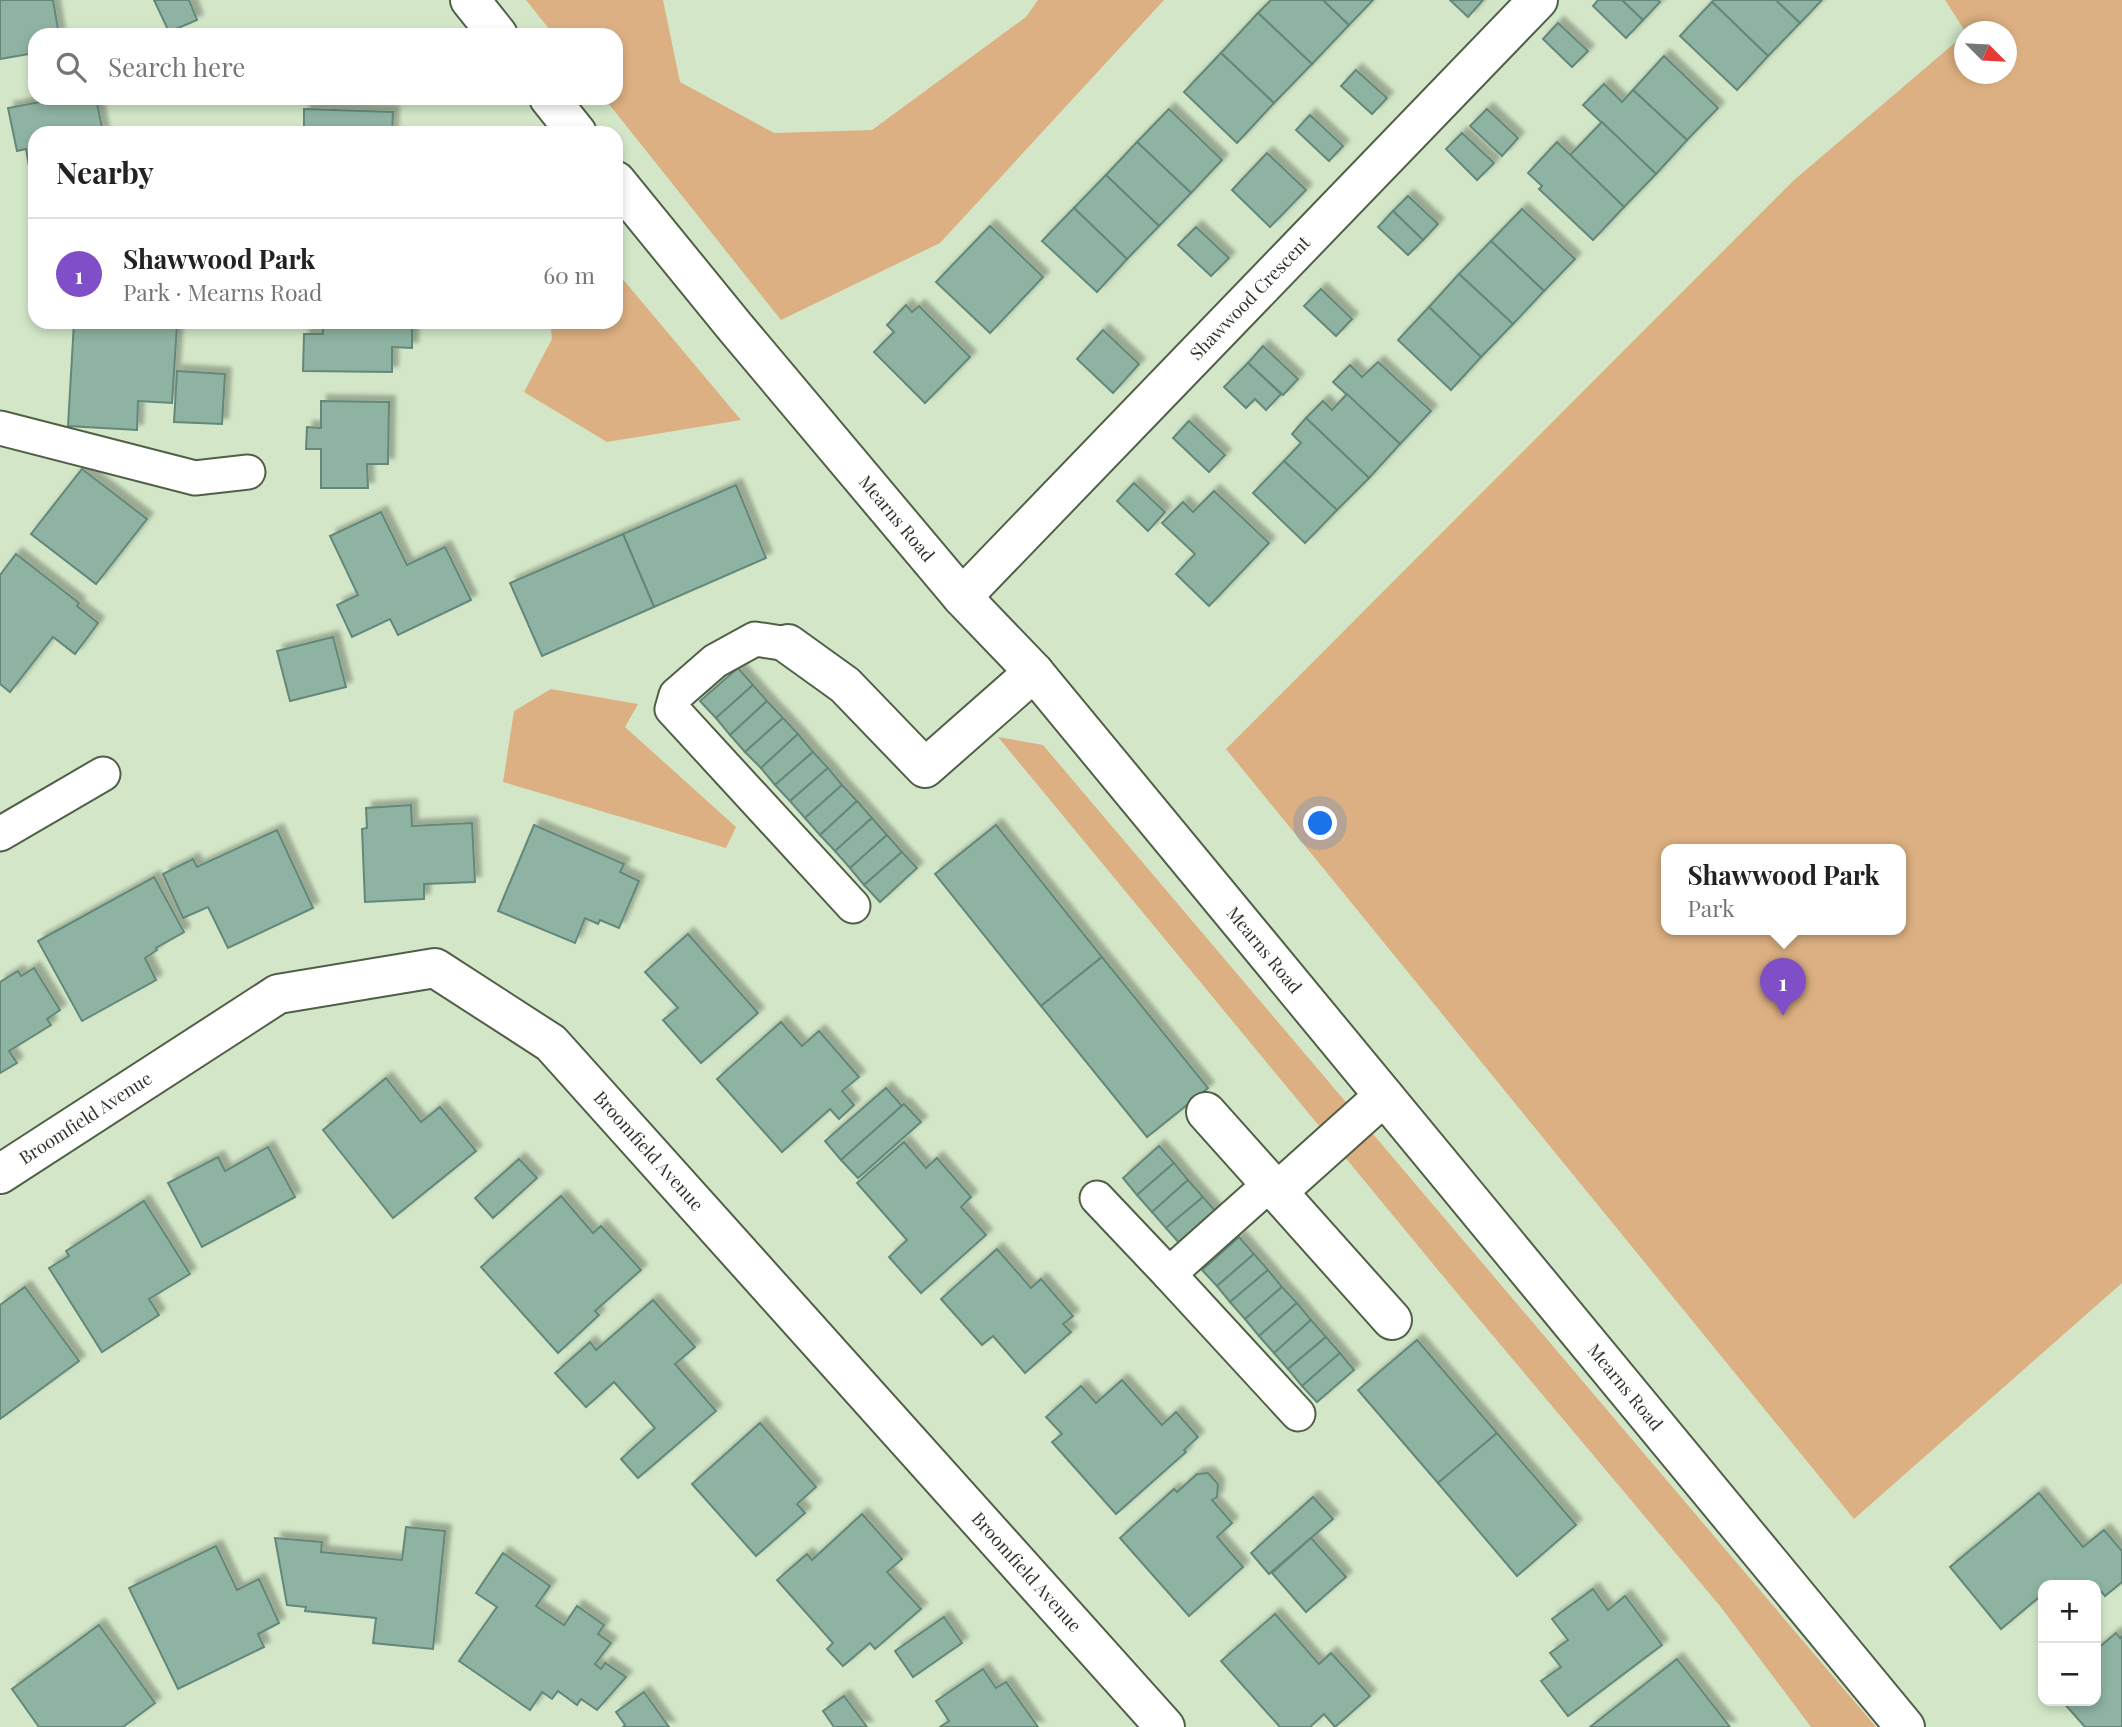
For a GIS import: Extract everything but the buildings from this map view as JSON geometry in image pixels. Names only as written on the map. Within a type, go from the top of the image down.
[{"type":"street","points":[[470,0],[492,28]]},
{"type":"street","name":"Shawwood Crescent","points":[[961,597],[1538,0]]},
{"type":"street","points":[[555,105],[571,126]]},
{"type":"street","name":"Mearns Road","points":[[623,190],[961,597],[1034,671],[1905,1727]]},
{"type":"street","points":[[788,645],[845,685],[925,768],[1034,671]]},
{"type":"street","name":"Broomfield Avenue","points":[[0,1174],[278,995],[435,968],[551,1043],[1165,1727]]},
{"type":"street","points":[[1273,1188],[1384,1096]]},
{"type":"street","points":[[1206,1112],[1392,1320]]},
{"type":"lane","points":[[0,428],[195,478],[248,472]]},
{"type":"lane","points":[[788,645],[755,639],[715,661],[676,695],[672,709],[853,906]]},
{"type":"lane","points":[[0,834],[103,774]]},
{"type":"lane","points":[[1169,1275],[1273,1188]]},
{"type":"lane","points":[[1097,1198],[1297,1414]]},
{"type":"shaded area","points":[[526,0],[663,0],[680,82],[774,133],[872,130],[1026,17],[1038,0],[1164,0],[940,243],[781,320],[610,105],[623,105],[623,28],[548,28]]},
{"type":"shaded area","points":[[1945,0],[2122,0],[2122,1283],[1854,1519],[1226,749],[1793,181],[1954,44],[1954,84],[2017,84],[2017,21],[1959,21]]},
{"type":"shaded area","points":[[623,279],[741,420],[607,442],[524,392],[552,339],[551,329],[623,329]]},
{"type":"shaded area","points":[[551,689],[638,704],[625,727],[736,827],[726,848],[503,782],[514,711]]},
{"type":"shaded area","points":[[998,737],[1043,745],[1876,1727],[1811,1727],[1720,1606],[1457,1293]]},
{"type":"place","name":"Shawwood Park","points":[[1783,1016]]}]
